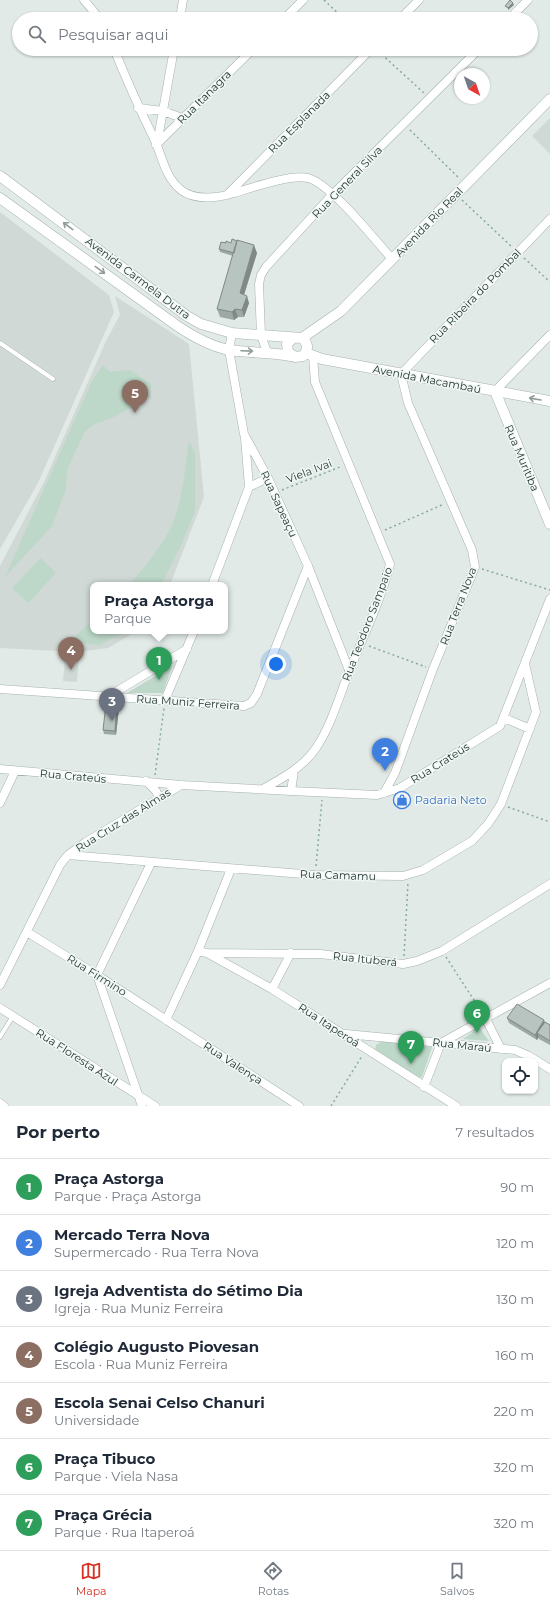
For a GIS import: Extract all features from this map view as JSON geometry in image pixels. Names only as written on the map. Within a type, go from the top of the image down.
[{"type":"street","points":[[84,0],[94,12]]},
{"type":"street","points":[[181,12],[183,0]]},
{"type":"street","points":[[291,12],[303,0]]},
{"type":"street","points":[[407,12],[419,0]]},
{"type":"street","points":[[516,12],[528,0]]},
{"type":"street","points":[[117,56],[167,173],[182,191],[193,197],[226,195],[294,177],[308,178],[319,184],[332,195],[392,259]]},
{"type":"street","points":[[156,145],[173,56]]},
{"type":"street","name":"Rua Itanagra","points":[[156,145],[246,56]]},
{"type":"street","name":"Rua Esplanada","points":[[226,195],[364,56]]},
{"type":"street","name":"Rua General Silva","points":[[267,352],[261,335],[259,284],[261,275],[266,267],[332,195],[472,56]]},
{"type":"street","name":"Avenida Rio Real","points":[[297,338],[341,311],[550,99]]},
{"type":"street","points":[[138,108],[163,111],[182,118]]},
{"type":"street","name":"Avenida Carmela Dutra","points":[[0,176],[187,316],[201,324],[232,333],[297,338]]},
{"type":"street","name":"Avenida Carmela Dutra","points":[[0,198],[185,331],[217,347],[229,350],[267,352],[291,356]]},
{"type":"street","name":"Rua Ribeira do Pombal","points":[[401,374],[550,219]]},
{"type":"street","name":"Rua Sapeaçu","points":[[232,333],[229,350],[244,434],[268,478],[308,566],[349,670]]},
{"type":"street","points":[[495,392],[550,335]]},
{"type":"street","points":[[297,338],[307,344],[309,354],[299,357],[291,356],[287,348],[287,344],[297,338]]},
{"type":"street","name":"Avenida Macambaú","points":[[309,354],[401,374],[550,401]]},
{"type":"street","name":"Rua Teodoro Sampaio","points":[[263,790],[294,771],[316,748],[327,730],[349,670],[362,644],[390,564],[315,382],[309,354]]},
{"type":"street","name":"Rua Terra Nova","points":[[384,793],[395,773],[433,669],[475,567],[472,550],[408,403],[401,374]]},
{"type":"street","name":"Rua Muritiba","points":[[495,392],[550,524]]},
{"type":"street","points":[[213,582],[249,487],[244,434]]},
{"type":"street","points":[[249,487],[268,478]]},
{"type":"street","name":"Rua Muniz Ferreira","points":[[0,688],[244,706],[251,703],[257,694],[308,566]]},
{"type":"street","name":"Rua Crateús","points":[[0,769],[263,790],[377,795],[384,793],[400,788],[500,726],[550,599]]},
{"type":"street","points":[[165,700],[193,634]]},
{"type":"street","points":[[109,696],[187,649]]},
{"type":"street","name":"Rua Camamu","points":[[68,855],[315,875],[403,876],[423,870],[472,841],[488,824],[501,804],[536,712],[525,664]]},
{"type":"street","points":[[504,718],[530,729]]},
{"type":"street","points":[[0,803],[15,771]]},
{"type":"street","points":[[291,791],[294,771]]},
{"type":"street","points":[[395,773],[400,788]]},
{"type":"street","points":[[150,782],[156,790],[159,798]]},
{"type":"street","name":"Rua Cruz das Almas","points":[[0,985],[60,865],[68,855],[86,842],[181,784]]},
{"type":"street","points":[[142,1106],[97,975],[151,862]]},
{"type":"street","points":[[166,1020],[203,952],[231,869]]},
{"type":"street","name":"Rua Ituberá","points":[[203,952],[291,953],[403,964],[417,961],[442,951],[550,884]]},
{"type":"street","name":"Rua Firmino","points":[[27,932],[166,1020]]},
{"type":"street","name":"Rua Itaperoá","points":[[203,952],[272,989],[346,1034],[424,1087],[456,1106]]},
{"type":"street","points":[[272,989],[291,953]]},
{"type":"street","points":[[424,1087],[441,1043],[550,983]]},
{"type":"street","name":"Rua Floresta Azul","points":[[0,1008],[154,1106]]},
{"type":"street","points":[[486,1019],[501,1049]]},
{"type":"street","name":"Rua Valença","points":[[166,1020],[299,1106]]},
{"type":"street","name":"Rua Maraú","points":[[346,1034],[515,1050],[550,1069]]},
{"type":"street","points":[[0,1103],[4,1106]]},
{"type":"lane","points":[[0,343],[53,379]]},
{"type":"lane","points":[[0,1037],[13,1016]]},
{"type":"path","points":[[324,0],[337,12]]},
{"type":"path","points":[[384,56],[430,98]]},
{"type":"path","points":[[404,124],[466,184]]},
{"type":"path","points":[[456,194],[550,282]]},
{"type":"path","name":"Viela Ivai","points":[[275,493],[349,464]]},
{"type":"path","points":[[378,533],[451,501]]},
{"type":"path","points":[[475,567],[550,590]]},
{"type":"path","points":[[362,644],[433,669]]},
{"type":"path","points":[[150,782],[165,700]]},
{"type":"path","points":[[315,875],[323,792]]},
{"type":"path","points":[[501,804],[550,822]]},
{"type":"path","points":[[403,964],[409,874]]},
{"type":"path","points":[[450,964],[486,1019]]},
{"type":"path","points":[[331,1106],[366,1049]]},
{"type":"shaded area","points":[[550,118],[550,154],[532,136]]},
{"type":"shaded area","points":[[0,212],[109,295],[114,312],[37,485],[0,549]]},
{"type":"shaded area","points":[[115,296],[189,344],[204,497],[171,582],[90,582],[90,634],[132,634],[108,648],[78,652],[0,648],[0,566],[44,482],[106,341],[120,315]]},
{"type":"shaded area","points":[[65,657],[79,658],[77,682],[63,681]]},
{"type":"green space","points":[[103,365],[110,372],[130,370],[151,384],[150,397],[114,417],[93,425],[84,433],[67,470],[66,489],[52,526],[5,577],[92,381]]},
{"type":"green space","points":[[189,441],[195,453],[195,511],[183,541],[162,582],[131,582],[159,548],[173,523],[185,472]]},
{"type":"green space","points":[[41,558],[56,573],[28,603],[12,588]]},
{"type":"green space","points":[[90,623],[90,634],[121,634],[99,645],[69,642]]},
{"type":"green space","points":[[172,666],[163,693],[127,693]]},
{"type":"green space","points":[[479,1027],[489,1041],[463,1039]]},
{"type":"green space","points":[[382,1041],[432,1047],[422,1077],[418,1078],[375,1050],[376,1045]]},
{"type":"building","points":[[510,0],[513,3],[508,8],[505,6]]},
{"type":"building","points":[[232,239],[237,241],[234,253],[219,249],[221,242],[226,243],[226,241],[231,243]]},
{"type":"building","points":[[237,240],[254,245],[240,293],[247,296],[242,310],[235,309],[232,312],[217,309]]},
{"type":"building","points":[[109,701],[117,704],[115,731],[103,730],[106,704],[110,704]]},
{"type":"building","points":[[517,1004],[544,1020],[535,1035],[507,1018]]},
{"type":"building","points":[[545,1022],[550,1025],[550,1041],[537,1033]]},
{"type":"place","name":"Escola Senai Celso Chanuri","points":[[135,413]]},
{"type":"place","name":"Colégio Augusto Piovesan","points":[[71,670]]},
{"type":"place","name":"Praça Astorga","points":[[159,680]]},
{"type":"place","name":"Igreja Adventista do Sétimo Dia","points":[[112,721]]},
{"type":"place","name":"Mercado Terra Nova","points":[[385,771]]},
{"type":"place","name":"Padaria Neto","points":[[402,800]]},
{"type":"place","name":"Praça Tibuco","points":[[477,1033]]},
{"type":"place","name":"Praça Grécia","points":[[411,1064]]}]
